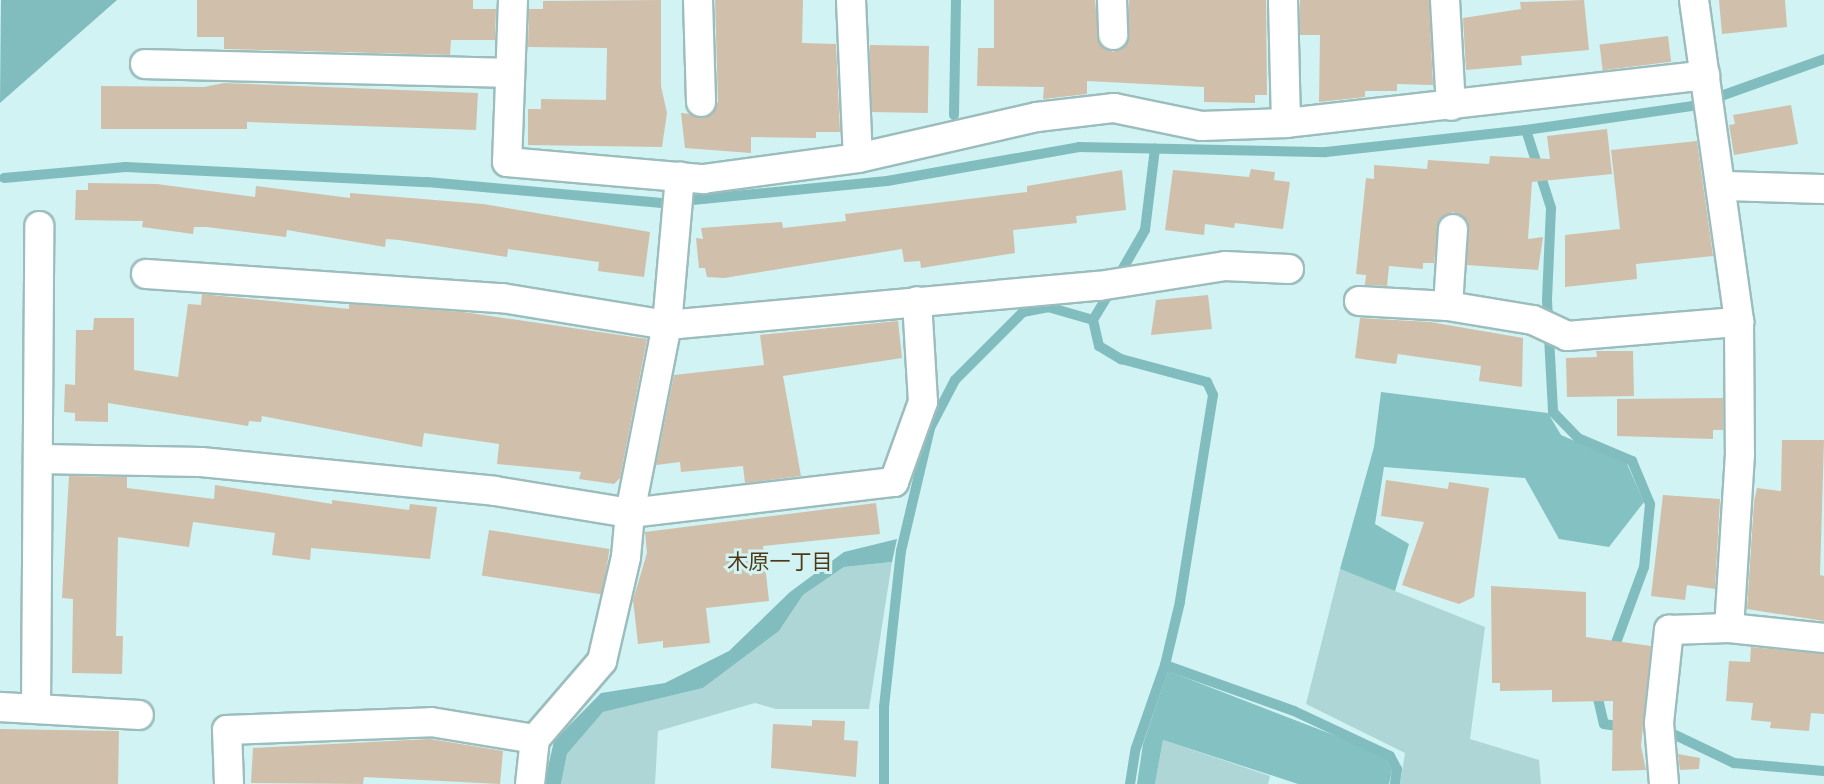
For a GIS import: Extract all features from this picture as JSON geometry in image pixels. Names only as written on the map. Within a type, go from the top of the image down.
[{"type":"street","points":[[513,0],[507,162],[680,177],[858,158],[1037,117],[1114,108],[1201,126],[1286,123],[1451,106],[1708,90]]},
{"type":"street","points":[[698,0],[701,102]]},
{"type":"street","points":[[851,0],[858,158]]},
{"type":"street","points":[[1112,0],[1113,35]]},
{"type":"street","points":[[1283,0],[1286,123]]},
{"type":"street","points":[[1445,0],[1451,106]]},
{"type":"street","points":[[1694,0],[1724,186],[1740,322],[1740,454],[1730,628]]},
{"type":"street","points":[[145,64],[510,73]]},
{"type":"street","points":[[530,784],[535,739],[602,661],[626,557],[630,513],[667,325],[680,177]]},
{"type":"street","points":[[1724,186],[1824,189]]},
{"type":"street","points":[[36,707],[40,226]]},
{"type":"street","points":[[1448,306],[1453,229]]},
{"type":"street","points":[[146,274],[502,298],[667,325],[1099,286],[1225,266],[1289,269]]},
{"type":"street","points":[[40,459],[201,462],[495,491],[630,513],[894,482],[923,402],[917,301]]},
{"type":"street","points":[[1359,302],[1448,306],[1533,320],[1567,335],[1740,322]]},
{"type":"street","points":[[1664,784],[1659,723],[1669,630],[1730,628],[1824,638]]},
{"type":"street","points":[[0,707],[139,715]]},
{"type":"street","points":[[229,784],[227,730],[431,722],[535,739]]},
{"type":"shaded area","points":[[1,0],[117,0],[0,103]]},
{"type":"shaded area","points":[[1381,392],[1548,413],[1561,435],[1627,464],[1644,502],[1609,547],[1559,539],[1525,478],[1384,467],[1375,524],[1409,544],[1395,591],[1340,569],[1374,447]]},
{"type":"shaded area","points":[[897,539],[892,562],[844,567],[803,595],[779,631],[703,688],[603,712],[567,754],[561,784],[544,784],[554,741],[601,693],[665,683],[729,651],[790,592],[844,552]]},
{"type":"shaded area","points":[[892,562],[869,709],[776,709],[755,703],[658,731],[655,784],[561,784],[567,754],[603,712],[703,688],[779,631],[803,595],[844,567]]},
{"type":"shaded area","points":[[1340,569],[1485,627],[1470,739],[1539,760],[1541,784],[1400,784],[1405,753],[1306,704]]},
{"type":"shaded area","points":[[1168,671],[1383,754],[1392,770],[1389,784],[1298,784],[1163,740],[1155,784],[1137,784],[1143,744]]},
{"type":"shaded area","points":[[1163,740],[1270,776],[1268,784],[1155,784]]},
{"type":"building","points":[[197,0],[473,0],[473,9],[496,9],[495,40],[451,40],[450,55],[224,49],[224,37],[197,37]]},
{"type":"building","points":[[661,0],[661,86],[667,113],[662,147],[528,145],[528,109],[541,109],[541,99],[606,100],[607,48],[528,47],[529,9],[543,9],[543,1]]},
{"type":"building","points":[[715,0],[803,0],[802,43],[836,44],[840,132],[816,132],[816,138],[751,137],[751,153],[685,148],[681,113],[709,116],[718,102]]},
{"type":"building","points":[[994,0],[1095,0],[1099,43],[1113,52],[1128,42],[1129,0],[1266,0],[1267,95],[1255,95],[1255,103],[1204,102],[1204,87],[1087,81],[1087,94],[1043,99],[1044,87],[977,86],[978,48],[994,48]]},
{"type":"building","points":[[1300,0],[1429,0],[1433,85],[1397,84],[1397,91],[1365,91],[1365,97],[1319,102],[1320,35],[1300,35]]},
{"type":"building","points":[[1584,0],[1589,50],[1521,56],[1522,65],[1466,70],[1463,18],[1521,9],[1520,2]]},
{"type":"building","points":[[1719,0],[1785,0],[1787,27],[1722,34]]},
{"type":"building","points":[[1668,36],[1671,62],[1603,70],[1600,44]]},
{"type":"building","points":[[870,45],[929,46],[928,113],[869,112]]},
{"type":"building","points":[[224,83],[478,93],[476,130],[247,122],[247,129],[101,129],[101,86],[204,87]]},
{"type":"building","points":[[1791,105],[1798,144],[1734,155],[1729,125],[1735,124],[1733,115]]},
{"type":"building","points":[[1607,129],[1612,174],[1532,182],[1528,239],[1543,237],[1538,270],[1467,265],[1468,222],[1453,212],[1439,220],[1434,263],[1423,263],[1423,269],[1389,266],[1387,286],[1365,285],[1366,275],[1356,274],[1366,178],[1374,179],[1374,165],[1427,169],[1428,160],[1489,164],[1490,156],[1550,159],[1547,136]]},
{"type":"building","points":[[1697,141],[1713,256],[1636,264],[1637,279],[1565,287],[1565,235],[1620,229],[1611,150]]},
{"type":"building","points":[[1251,169],[1275,172],[1274,180],[1290,182],[1283,229],[1235,223],[1234,228],[1205,224],[1204,235],[1165,230],[1173,170],[1249,177]]},
{"type":"building","points":[[1122,170],[1126,210],[1076,216],[1077,223],[1013,230],[1015,253],[921,268],[920,261],[904,262],[902,249],[724,278],[707,277],[705,268],[699,268],[696,238],[703,239],[701,228],[782,222],[783,228],[846,221],[845,214],[1027,192],[1027,186]]},
{"type":"building","points":[[88,183],[157,184],[255,197],[256,186],[350,198],[350,193],[483,204],[650,232],[644,277],[598,271],[599,262],[508,249],[507,257],[399,240],[386,239],[385,247],[287,230],[286,237],[194,227],[193,234],[142,227],[143,221],[75,220],[76,190],[88,190]]},
{"type":"building","points":[[202,294],[349,309],[349,304],[463,312],[647,339],[620,478],[614,484],[579,479],[581,472],[497,464],[499,444],[424,433],[422,447],[262,416],[261,422],[249,421],[248,426],[108,403],[108,422],[75,421],[75,413],[64,412],[65,384],[75,385],[76,330],[93,330],[94,318],[134,318],[134,370],[178,377],[188,304],[201,305]]},
{"type":"building","points":[[1208,295],[1212,329],[1151,335],[1156,300]]},
{"type":"building","points":[[1360,318],[1430,322],[1523,338],[1522,387],[1479,381],[1481,366],[1398,354],[1396,364],[1355,358]]},
{"type":"building","points":[[898,321],[902,358],[783,376],[801,476],[745,483],[743,466],[681,472],[680,462],[656,465],[674,375],[764,365],[760,335]]},
{"type":"building","points":[[1596,351],[1633,351],[1634,396],[1567,397],[1566,358],[1597,357]]},
{"type":"building","points":[[1723,398],[1723,430],[1713,430],[1713,439],[1617,436],[1617,399]]},
{"type":"building","points":[[1782,440],[1824,440],[1820,575],[1824,576],[1824,621],[1747,609],[1754,502],[1757,488],[1781,491]]},
{"type":"building","points":[[69,476],[127,477],[127,488],[214,499],[215,485],[332,504],[332,500],[409,510],[410,504],[437,507],[430,559],[311,548],[310,560],[272,555],[275,533],[193,522],[189,547],[118,537],[116,636],[123,636],[122,674],[72,673],[73,599],[62,598]]},
{"type":"building","points":[[1386,480],[1448,489],[1449,482],[1489,488],[1474,597],[1459,604],[1402,585],[1424,522],[1381,516]]},
{"type":"building","points":[[1663,495],[1720,499],[1715,589],[1687,585],[1685,600],[1651,596]]},
{"type":"building","points":[[876,503],[880,534],[763,546],[769,601],[706,608],[710,643],[663,648],[663,641],[638,644],[633,600],[647,553],[645,532]]},
{"type":"building","points":[[489,530],[609,549],[602,595],[482,575]]},
{"type":"building","points":[[1491,586],[1586,592],[1586,637],[1651,646],[1641,746],[1646,770],[1612,771],[1613,701],[1552,702],[1552,690],[1500,691],[1500,683],[1492,683]]},
{"type":"building","points":[[1751,647],[1824,654],[1824,714],[1811,713],[1809,731],[1770,728],[1771,722],[1751,720],[1753,703],[1726,701],[1729,661],[1750,662]]},
{"type":"building","points":[[812,720],[845,721],[844,740],[858,741],[856,777],[771,768],[773,724],[812,726]]},
{"type":"building","points":[[0,729],[119,731],[118,784],[0,784]]},
{"type":"building","points":[[430,739],[503,751],[500,784],[364,777],[363,784],[251,783],[253,748]]},
{"type":"building","points":[[1678,754],[1700,758],[1699,769],[1680,770]]},
{"type":"waterway","points":[[954,115],[956,0]]},
{"type":"waterway","points":[[4,178],[126,167],[427,182],[662,203],[887,181],[1079,147],[1326,152],[1526,130],[1693,106],[1824,59]]},
{"type":"waterway","points":[[1526,130],[1551,208],[1547,300],[1553,412],[1578,438],[1632,461],[1650,504],[1644,567],[1613,651]]},
{"type":"waterway","points":[[1118,277],[1145,230],[1155,149]]},
{"type":"waterway","points":[[884,784],[884,707],[901,551],[930,428],[955,380],[1023,312],[1048,307],[1093,320],[1111,290]]},
{"type":"waterway","points":[[1093,320],[1099,346],[1121,359],[1207,382],[1213,395],[1180,602],[1165,665],[1294,711],[1390,756],[1397,769],[1395,784]]},
{"type":"waterway","points":[[1130,784],[1136,748],[1165,665]]},
{"type":"waterway","points":[[1596,690],[1604,724],[1624,727]]},
{"type":"waterway","points":[[1671,733],[1734,763],[1824,771]]},
{"type":"district","name":"木原一丁目","points":[[780,562]]}]
